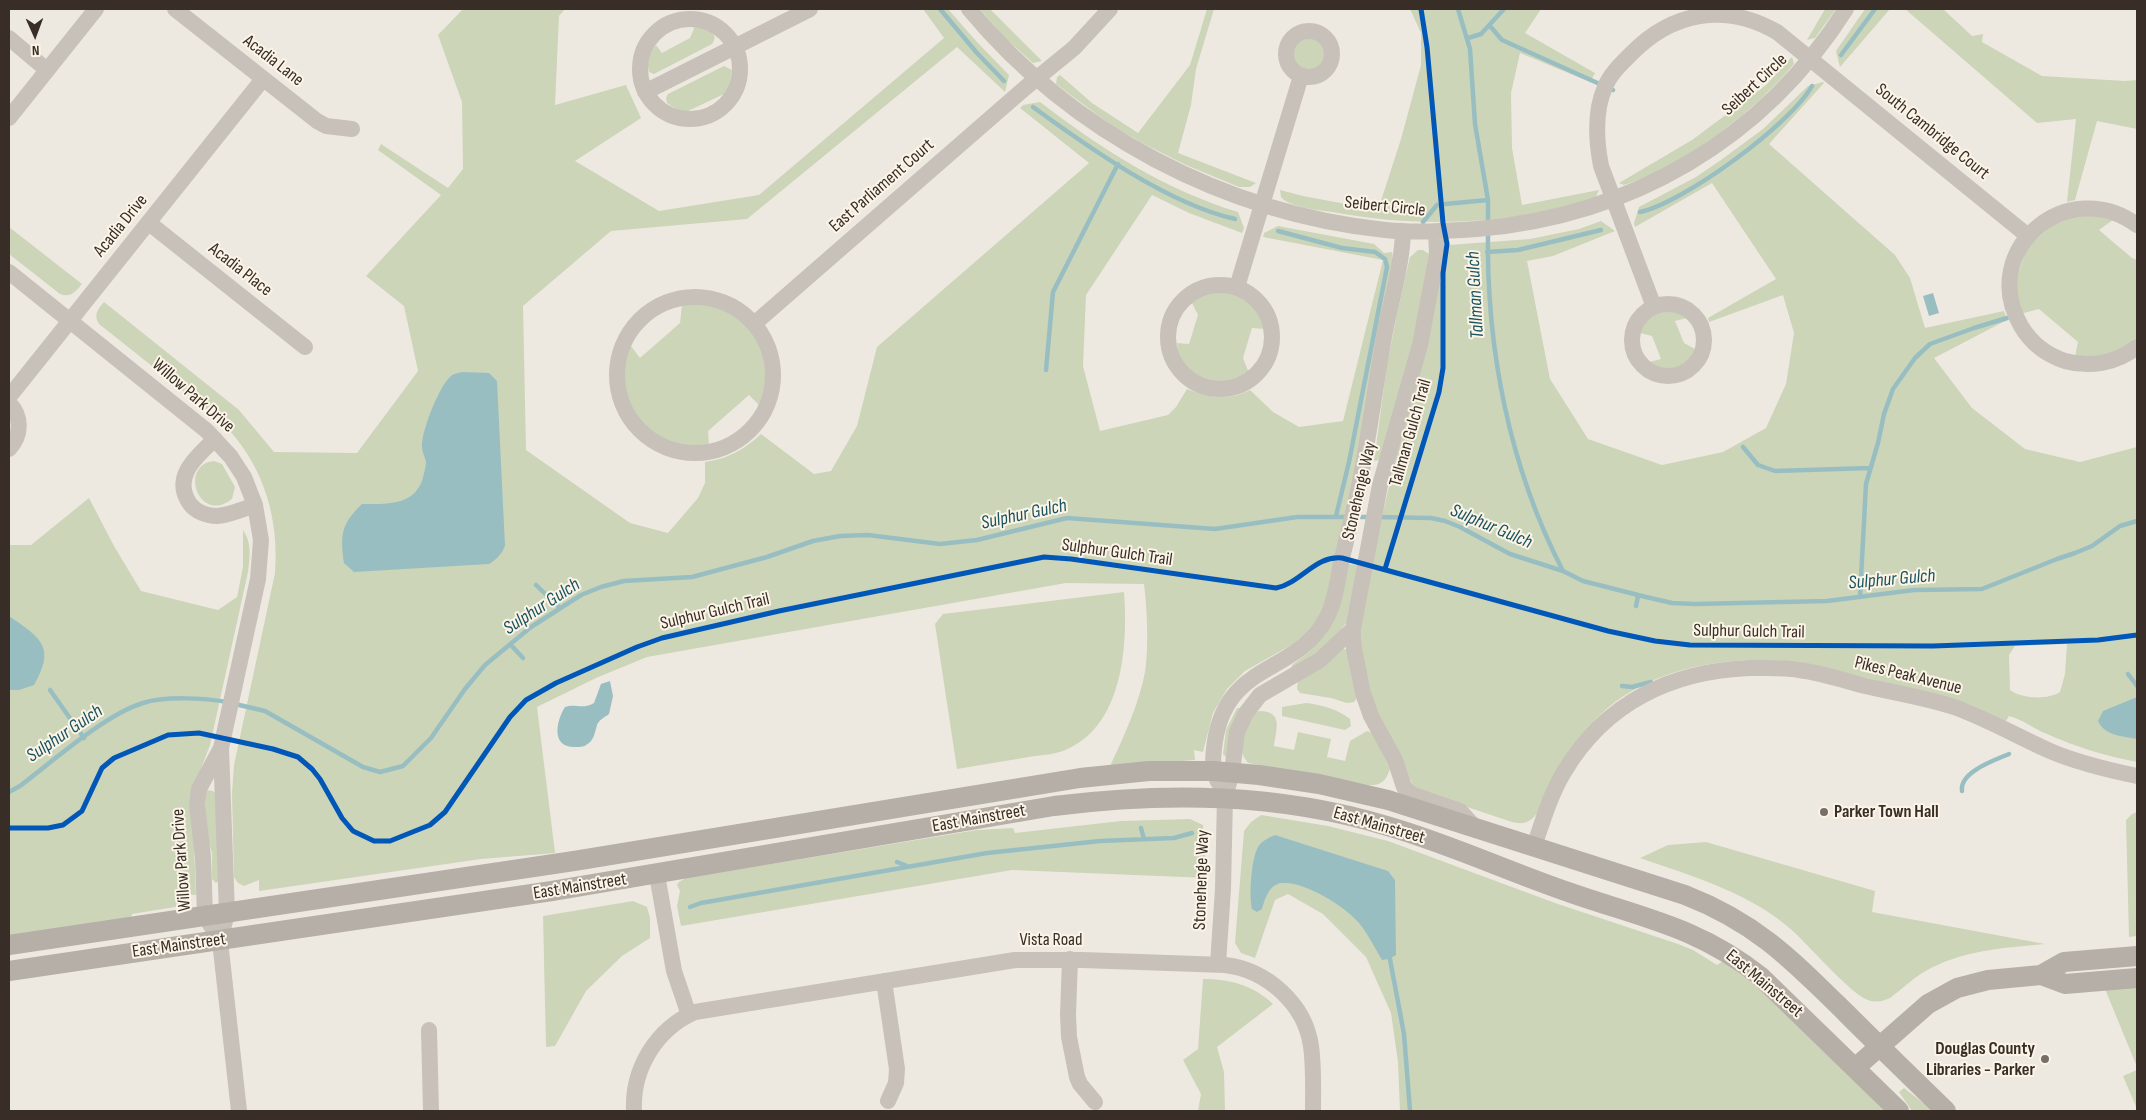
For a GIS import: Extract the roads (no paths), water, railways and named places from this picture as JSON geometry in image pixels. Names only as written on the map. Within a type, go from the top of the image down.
[{"type":"main road","name":"East Mainstreet","points":[[9,945],[583,860],[1080,778],[1149,771],[1222,772],[1291,779],[1388,800],[1685,895],[1735,917],[1758,932],[1806,973],[1946,1111]]},
{"type":"main road","name":"East Mainstreet","points":[[9,971],[220,941],[657,874],[1054,806],[1126,798],[1225,797],[1265,800],[1310,808],[1388,826],[1571,893],[1665,923],[1698,936],[1739,960],[1760,976],[1899,1111]]},
{"type":"main road","points":[[1855,1068],[1928,1004],[1951,990],[1988,980],[2041,975],[2064,962],[2137,956]]},
{"type":"main road","points":[[2041,975],[2065,984],[2137,978]]},
{"type":"street","points":[[9,118],[96,9]]},
{"type":"street","name":"Acadia Lane","points":[[175,9],[317,121],[335,128],[352,129]]},
{"type":"street","points":[[645,92],[810,9]]},
{"type":"street","name":"Seibert Circle","points":[[969,9],[1037,79],[1093,122],[1154,159],[1210,185],[1262,204],[1336,223],[1403,231],[1436,232],[1508,226],[1567,215],[1614,200],[1668,174],[1727,137],[1765,106],[1811,58],[1846,9]]},
{"type":"street","name":"East Parliament Court","points":[[754,324],[1084,39],[1110,9]]},
{"type":"street","name":"South Cambridge Court","points":[[1654,307],[1601,166],[1598,153],[1597,122],[1600,100],[1605,86],[1614,73],[1650,36],[1667,25],[1682,19],[1710,15],[1730,16],[1749,19],[1770,27],[1787,38],[2028,236]]},
{"type":"street","points":[[682,20],[703,21],[722,30],[735,47],[740,67],[737,87],[726,104],[708,116],[688,119],[672,116],[659,108],[645,92],[640,72],[643,51],[654,34],[663,27],[682,20]]},
{"type":"street","points":[[9,38],[47,70]]},
{"type":"street","points":[[1237,287],[1302,76]]},
{"type":"street","name":"Acadia Drive","points":[[9,397],[263,79]]},
{"type":"street","points":[[2137,225],[2113,212],[2085,208],[2067,211],[2049,218],[2028,236],[2014,262],[2010,291],[2017,320],[2035,344],[2060,359],[2089,364],[2118,358],[2137,347]]},
{"type":"street","name":"Acadia Place","points":[[149,223],[305,347]]},
{"type":"street","name":"Stonehenge Way","points":[[1218,964],[1223,889],[1225,797],[1217,729],[1228,703],[1244,684],[1268,667],[1296,652],[1316,634],[1332,606],[1360,483],[1383,340],[1400,263],[1403,231]]},
{"type":"street","name":"Stonehenge Way","points":[[1222,772],[1237,732],[1254,702],[1270,689],[1320,660],[1353,629],[1380,485],[1420,345],[1436,259],[1436,232]]},
{"type":"street","name":"Willow Park Drive","points":[[9,272],[215,439],[238,467],[254,505],[260,536],[261,563],[221,748],[227,913],[220,941],[239,1111]]},
{"type":"street","points":[[1219,285],[1237,287],[1253,296],[1265,309],[1272,326],[1273,335],[1270,353],[1262,369],[1240,385],[1223,389],[1205,387],[1189,378],[1176,365],[1168,339],[1170,321],[1179,305],[1193,292],[1201,288],[1219,285]]},
{"type":"street","points":[[699,298],[717,301],[733,307],[754,324],[768,348],[773,376],[768,404],[758,421],[745,435],[729,445],[711,452],[683,452],[656,443],[634,424],[624,409],[618,392],[617,365],[626,340],[642,318],[664,304],[681,299],[699,298]]},
{"type":"street","points":[[1667,304],[1680,306],[1691,312],[1700,322],[1704,335],[1703,348],[1694,365],[1684,372],[1671,376],[1653,372],[1642,365],[1635,354],[1632,342],[1633,330],[1643,313],[1654,307],[1667,304]]},
{"type":"street","points":[[9,403],[15,411],[19,424],[16,438],[9,449]]},
{"type":"street","points":[[215,439],[193,461],[185,475],[183,488],[190,503],[201,513],[218,516],[254,505]]},
{"type":"street","points":[[1353,629],[1354,650],[1363,694],[1371,716],[1395,760],[1404,787],[1411,794],[1460,811],[1474,826]]},
{"type":"street","name":"Pikes Peak Avenue","points":[[1534,846],[1562,774],[1575,754],[1610,717],[1630,702],[1666,683],[1689,676],[1721,670],[1798,669],[1955,707],[2053,752],[2089,764],[2137,776]]},
{"type":"street","name":"Willow Park Drive","points":[[220,941],[205,916],[198,795],[199,789],[221,748]]},
{"type":"street","points":[[634,1111],[635,1087],[643,1063],[662,1035],[689,1015],[674,971],[657,874]]},
{"type":"street","points":[[1070,959],[1069,1037],[1077,1077],[1080,1084],[1095,1102]]},
{"type":"street","name":"Vista Road","points":[[689,1015],[705,1010],[999,961],[1070,959],[1218,964],[1243,968],[1273,984],[1289,1000],[1299,1014],[1311,1046],[1314,1111]]},
{"type":"street","points":[[884,981],[897,1069],[896,1083],[888,1101]]},
{"type":"street","points":[[429,1030],[431,1111]]},
{"type":"water","points":[[1933,293],[1939,313],[1929,316],[1923,296]]},
{"type":"water","points":[[462,372],[489,373],[497,381],[505,546],[489,564],[354,572],[344,563],[342,537],[346,524],[362,504],[382,504],[401,501],[416,492],[421,484],[425,468],[426,462],[422,449],[422,440],[432,410],[446,381],[452,375]]},
{"type":"water","points":[[9,616],[37,637],[42,644],[44,652],[41,672],[34,685],[19,690],[9,690]]},
{"type":"water","points":[[610,681],[613,696],[609,714],[598,723],[591,741],[585,746],[579,747],[567,746],[562,743],[559,738],[558,726],[565,707],[586,706],[594,703],[601,684]]},
{"type":"water","points":[[2137,697],[2137,739],[2114,734],[2101,726],[2098,721],[2103,711]]},
{"type":"water","points":[[1275,835],[1388,871],[1395,880],[1396,955],[1382,960],[1353,916],[1324,896],[1301,886],[1291,883],[1278,884],[1268,893],[1262,909],[1257,912],[1252,909],[1251,879],[1255,855],[1261,844]]},
{"type":"waterway","points":[[940,9],[977,53],[1004,81]]},
{"type":"waterway","name":"Tallman Gulch","points":[[1458,9],[1470,49],[1475,124],[1488,200],[1488,224]]},
{"type":"waterway","points":[[1468,38],[1481,34],[1504,9]]},
{"type":"waterway","points":[[1841,55],[1875,9]]},
{"type":"waterway","points":[[1490,26],[1502,40],[1613,90]]},
{"type":"waterway","points":[[1640,212],[1659,206],[1682,194],[1734,160],[1782,121],[1812,86]]},
{"type":"waterway","points":[[1033,107],[1103,156],[1156,188],[1209,212],[1235,219]]},
{"type":"waterway","points":[[1046,370],[1053,292],[1118,164]]},
{"type":"waterway","points":[[1445,204],[1488,200]]},
{"type":"waterway","points":[[1423,222],[1437,205]]},
{"type":"waterway","points":[[1487,252],[1518,250],[1601,230]]},
{"type":"waterway","points":[[1278,231],[1342,248],[1375,252],[1385,259],[1387,267],[1349,462],[1336,516]]},
{"type":"waterway","name":"Tallman Gulch","points":[[1488,231],[1488,275],[1491,318],[1504,406],[1528,490],[1544,531],[1563,571]]},
{"type":"waterway","points":[[1860,597],[1866,484],[1884,414],[1893,389],[1915,358],[1930,344],[2007,318]]},
{"type":"waterway","points":[[1743,447],[1758,465],[1775,471],[1870,468]]},
{"type":"waterway","name":"Sulphur Gulch","points":[[235,704],[265,711],[363,767],[380,772],[403,766],[431,738],[465,689],[485,665],[531,627],[581,595],[624,581],[692,577],[767,557],[813,541],[840,536],[868,535],[940,544],[977,540],[1067,518],[1215,529],[1297,517],[1370,517]]},
{"type":"waterway","name":"Sulphur Gulch","points":[[1377,517],[1431,518],[1445,521],[1510,554],[1563,571],[1583,581],[1672,603],[1695,604],[1827,601],[1914,590],[1982,589],[2092,546],[2120,526],[2137,521]]},
{"type":"waterway","points":[[536,585],[560,608]]},
{"type":"waterway","points":[[1636,606],[1638,596]]},
{"type":"waterway","points":[[510,644],[523,658]]},
{"type":"waterway","points":[[2128,674],[2137,686]]},
{"type":"waterway","points":[[1622,686],[1632,687],[1651,682]]},
{"type":"waterway","points":[[50,690],[84,738]]},
{"type":"waterway","name":"Sulphur Gulch","points":[[9,792],[20,786],[97,728],[128,709],[143,703],[162,699],[208,699],[227,702]]},
{"type":"waterway","points":[[1962,791],[1966,778],[1972,773],[1987,763],[2009,754]]},
{"type":"waterway","points":[[1141,828],[1144,839]]},
{"type":"waterway","points":[[690,907],[701,903],[987,853],[1100,841],[1174,838],[1192,833]]},
{"type":"waterway","points":[[897,862],[907,866]]},
{"type":"waterway","points":[[1389,954],[1404,1034],[1410,1111]]},
{"type":"place","name":"Parker Town Hall","points":[[1824,812]]},
{"type":"place","name":"Douglas County Libraries - Parker","points":[[2045,1059]]}]
